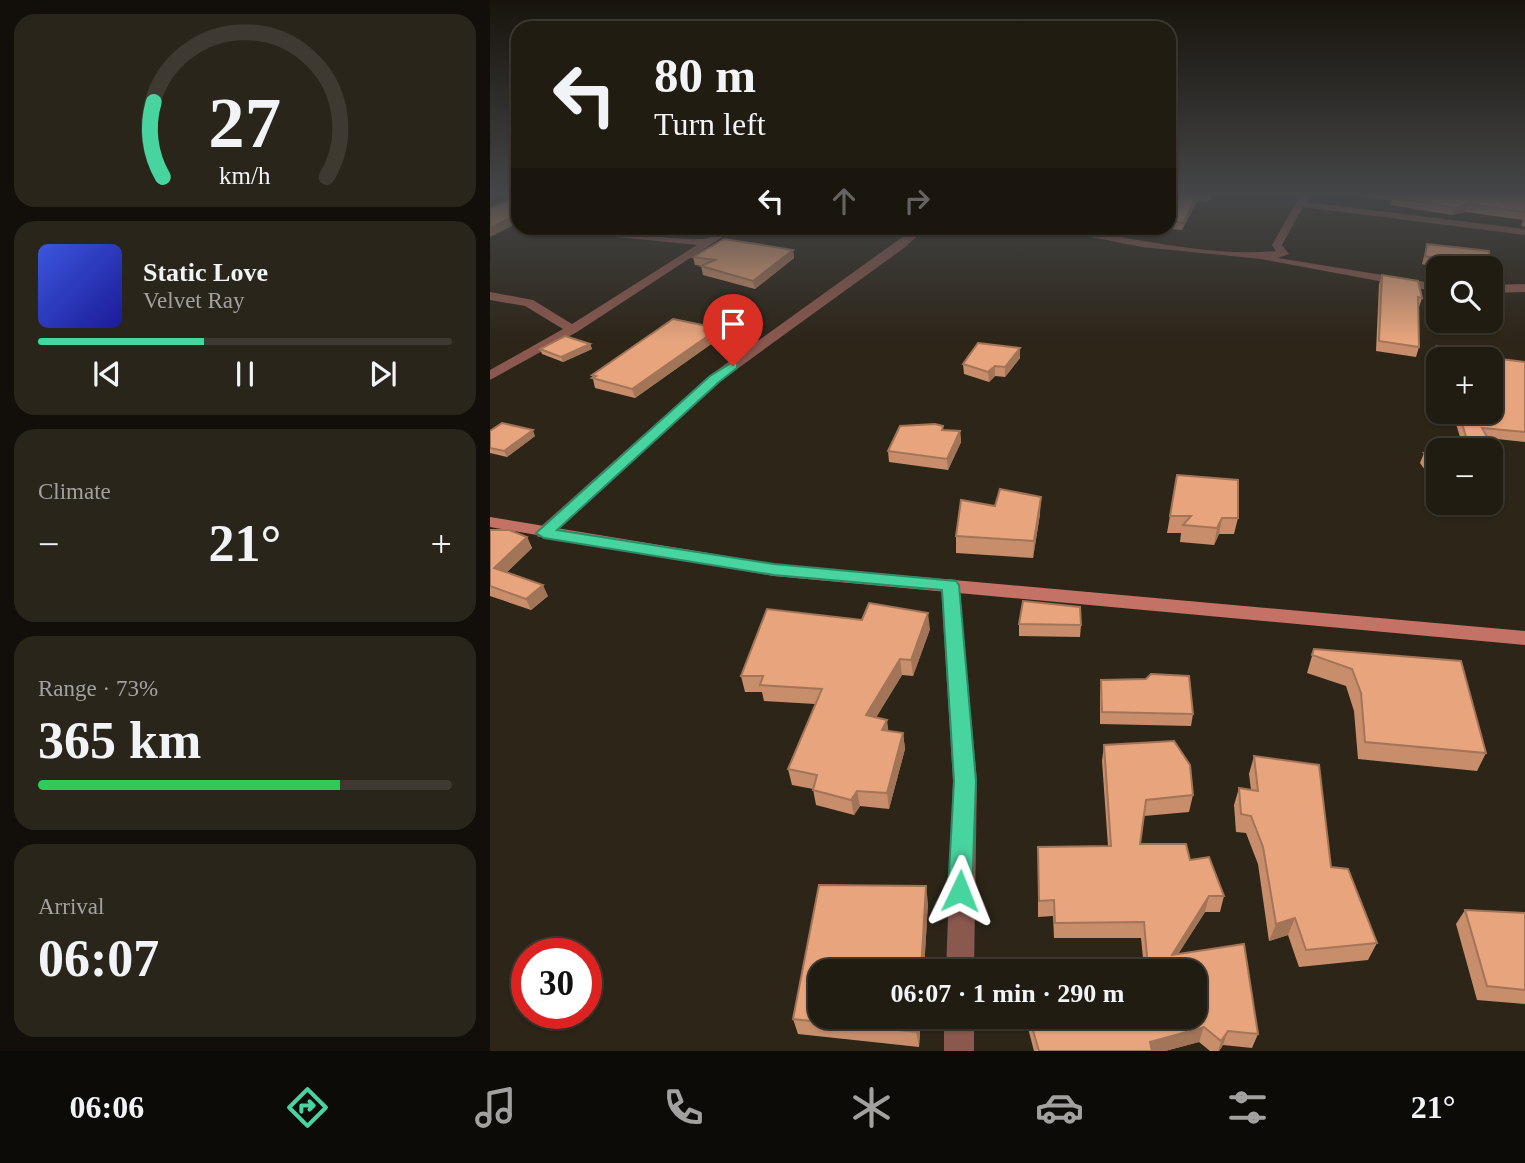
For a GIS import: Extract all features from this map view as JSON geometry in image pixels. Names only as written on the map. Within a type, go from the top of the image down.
[{"type":"street","points":[[490,376],[572,329],[707,243]]},
{"type":"street","points":[[544,533],[714,379],[903,243]]},
{"type":"street","points":[[1139,243],[1258,257],[1426,286]]},
{"type":"street","points":[[1278,243],[1283,254],[1312,268]]},
{"type":"street","points":[[1258,257],[1283,254]]},
{"type":"street","points":[[1503,289],[1525,288]]},
{"type":"street","points":[[490,296],[529,303],[572,329]]},
{"type":"street","points":[[490,522],[774,570],[1525,638]]},
{"type":"street","points":[[950,585],[965,781],[960,959]]},
{"type":"street","points":[[959,1029],[959,1051]]},
{"type":"building","points":[[717,243],[749,243],[793,250],[753,281],[701,266],[715,260],[693,257]]},
{"type":"building","points":[[1427,244],[1489,251],[1490,256],[1426,256]]},
{"type":"building","points":[[1382,275],[1418,281],[1422,298],[1418,297],[1419,347],[1379,341]]},
{"type":"building","points":[[673,319],[712,327],[705,331],[712,333],[632,389],[592,378],[596,376],[592,375]]},
{"type":"building","points":[[565,336],[590,344],[561,357],[540,349]]},
{"type":"building","points":[[978,343],[1020,348],[1005,367],[995,366],[988,372],[963,364]]},
{"type":"building","points":[[1503,359],[1525,362],[1525,432],[1482,428],[1488,438],[1467,438],[1462,424],[1503,424]]},
{"type":"building","points":[[502,423],[533,430],[504,451],[490,448],[490,431]]},
{"type":"building","points":[[900,426],[943,426],[942,430],[960,431],[947,459],[888,451]]},
{"type":"building","points":[[1177,475],[1238,480],[1238,518],[1222,518],[1217,528],[1183,525],[1191,516],[1170,516]]},
{"type":"building","points":[[1000,489],[1041,497],[1034,541],[956,536],[961,500],[995,506]]},
{"type":"building","points":[[490,530],[509,530],[527,537],[494,568],[543,585],[526,599],[490,586]]},
{"type":"building","points":[[1023,601],[1080,607],[1081,625],[1019,624]]},
{"type":"building","points":[[869,603],[928,613],[911,660],[900,659],[866,715],[887,720],[882,730],[903,733],[887,793],[857,791],[851,800],[813,790],[817,775],[788,769],[822,689],[760,685],[763,676],[741,676],[767,609],[862,620]]},
{"type":"building","points":[[1314,649],[1461,661],[1486,753],[1365,742],[1361,693],[1352,669],[1312,655]]},
{"type":"building","points":[[1151,674],[1189,676],[1193,714],[1102,712],[1101,680],[1146,679]]},
{"type":"building","points":[[1174,741],[1190,765],[1193,795],[1146,800],[1140,844],[1186,844],[1190,860],[1209,857],[1224,896],[1209,896],[1172,955],[1244,944],[1258,1034],[1228,1031],[1221,1041],[1206,1029],[1207,959],[1147,959],[1144,922],[1055,923],[1054,900],[1039,901],[1038,847],[1111,846],[1104,745]]},
{"type":"building","points":[[1254,756],[1319,765],[1331,867],[1348,869],[1377,943],[1306,950],[1295,918],[1276,924],[1263,847],[1251,816],[1241,814],[1239,788],[1258,791]]},
{"type":"building","points":[[819,885],[926,886],[922,959],[808,959],[808,1021],[793,1019]]},
{"type":"building","points":[[1465,910],[1525,913],[1525,990],[1487,986]]},
{"type":"building","points":[[888,1029],[916,1029],[916,1032]]},
{"type":"building","points":[[1033,1029],[1197,1029],[1150,1042],[1152,1051],[1039,1051]]},
{"type":"route","points":[[733,366],[714,379],[544,533],[774,570],[950,585],[965,781],[960,891]]}]
